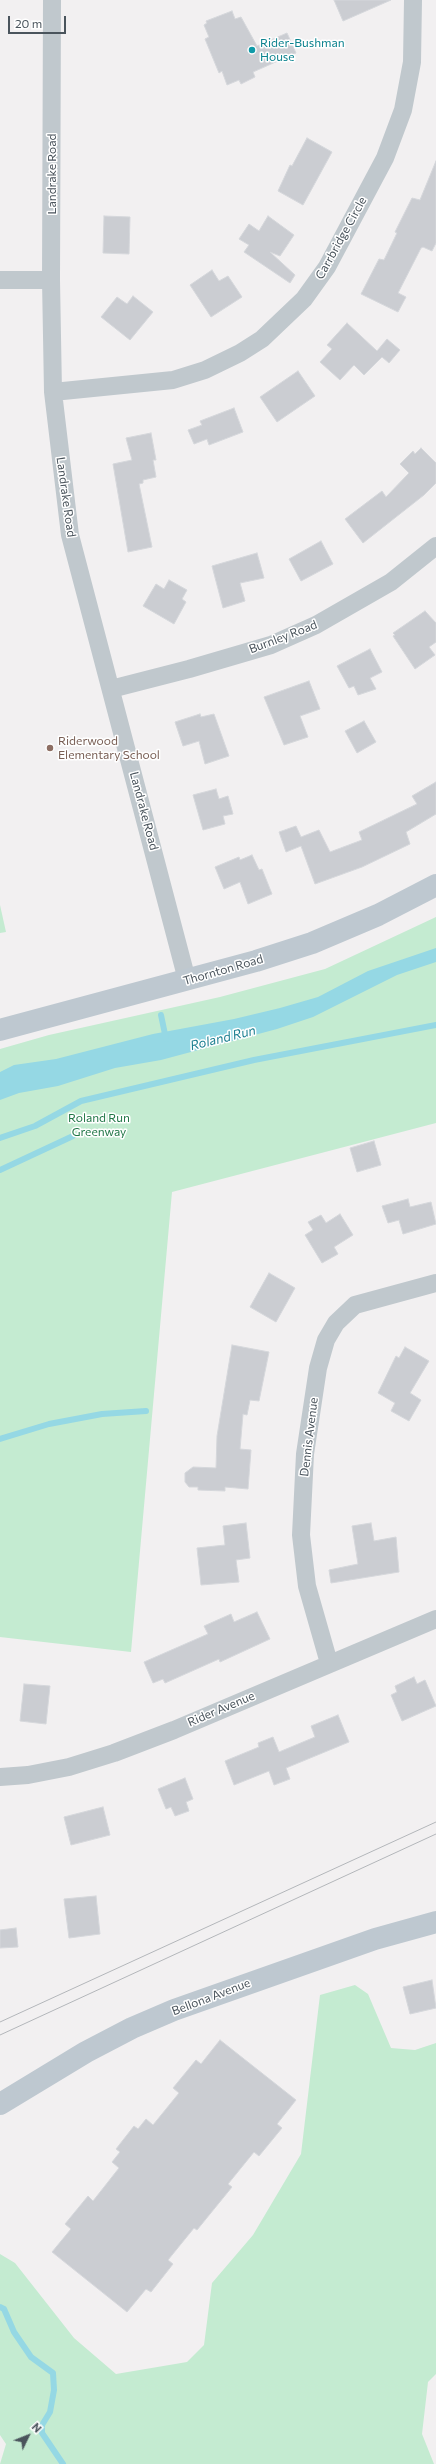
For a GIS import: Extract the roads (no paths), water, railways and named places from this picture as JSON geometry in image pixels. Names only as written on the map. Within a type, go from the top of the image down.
[{"type":"street","name":"Landrake Road","points":[[52,0],[51,280],[53,392],[70,536],[112,689],[187,980]]},
{"type":"street","name":"Carrbridge Circle","points":[[53,392],[173,380],[205,370],[240,353],[262,339],[304,299],[327,267],[385,158],[403,110],[412,62],[413,0]]},
{"type":"street","points":[[0,280],[51,280]]},
{"type":"street","name":"Burnley Road","points":[[112,689],[189,669],[271,645],[316,625],[391,582],[436,546]]},
{"type":"street","name":"Thornton Road","points":[[0,1030],[187,980],[312,943],[378,915],[436,885]]},
{"type":"street","name":"Dennis Avenue","points":[[329,1663],[307,1586],[301,1535],[304,1454],[318,1368],[324,1347],[336,1323],[354,1305],[436,1283]]},
{"type":"street","name":"Rider Avenue","points":[[0,1778],[28,1775],[69,1767],[114,1753],[174,1730],[329,1663],[436,1619]]},
{"type":"street","name":"Bellona Avenue","points":[[0,2104],[86,2052],[167,2013],[226,1990],[368,1942],[436,1922]]},
{"type":"water","name":"Roland Run","points":[[436,948],[436,962],[397,975],[313,1017],[277,1029],[161,1060],[115,1068],[58,1086],[19,1093],[0,1100],[0,1072],[14,1065],[56,1059],[153,1034],[234,1019],[280,1008],[318,997],[368,971]]},
{"type":"waterway","points":[[161,1015],[166,1039]]},
{"type":"waterway","points":[[0,1138],[35,1126],[81,1101],[254,1060],[436,1025]]},
{"type":"waterway","points":[[0,1170],[73,1136]]},
{"type":"waterway","points":[[0,1439],[49,1424],[102,1414],[146,1411]]},
{"type":"waterway","points":[[0,2307],[4,2309],[14,2332],[31,2357],[53,2373],[54,2390],[50,2412],[42,2425],[42,2433],[63,2464]]},
{"type":"tram line","points":[[0,2022],[436,1822]]},
{"type":"tram line","points":[[0,2035],[436,1834]]},
{"type":"place","name":"Rider-Bushman House","points":[[252,50]]},
{"type":"place","name":"Riderwood Elementary School","points":[[50,748]]},
{"type":"park label","name":"Roland Run Greenway","points":[[99,1125]]}]
